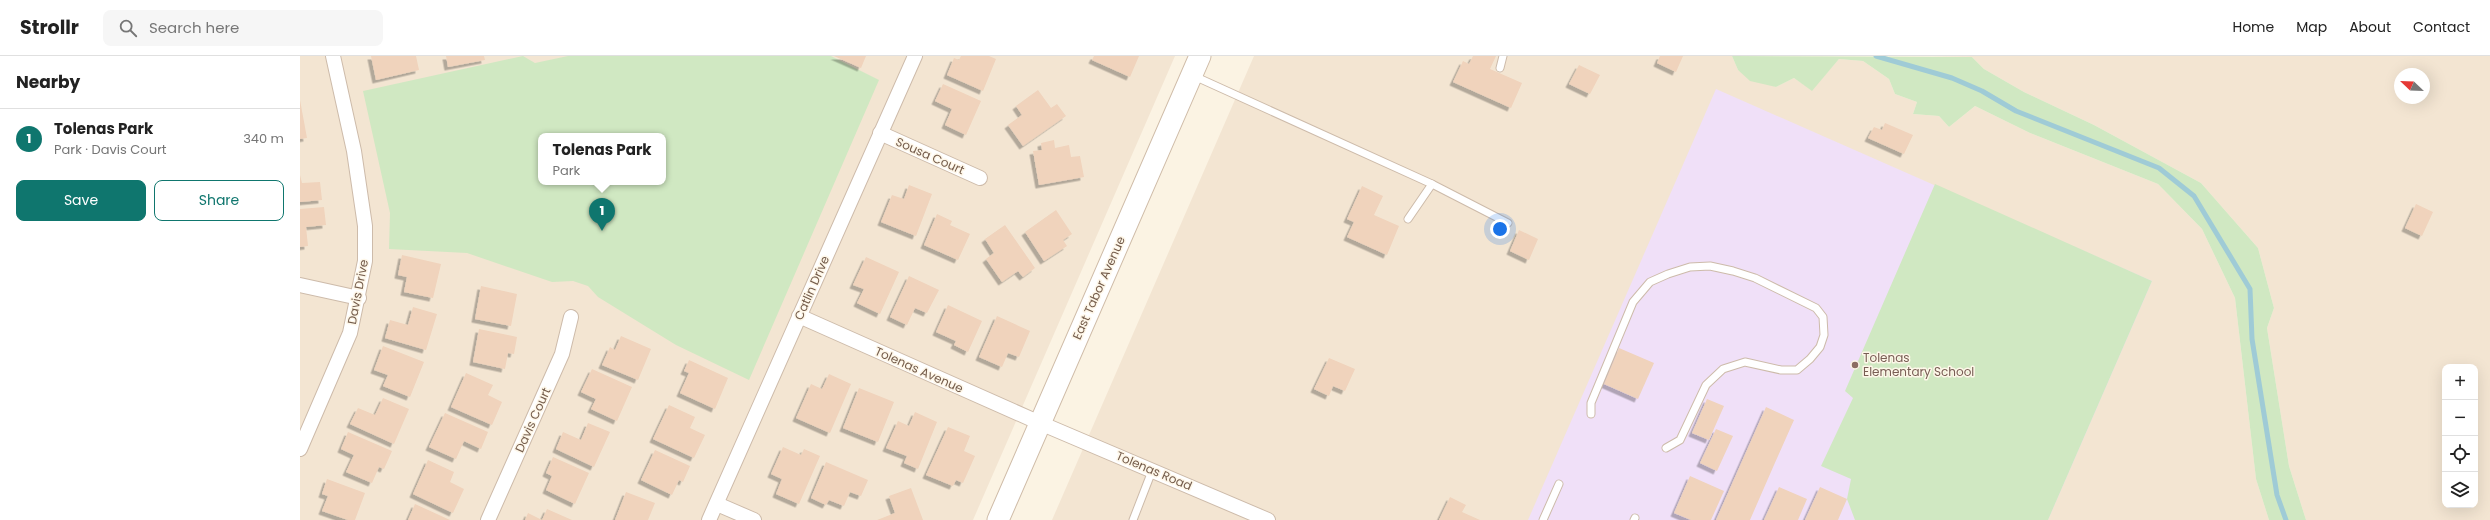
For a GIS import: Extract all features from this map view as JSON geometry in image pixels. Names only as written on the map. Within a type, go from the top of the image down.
[{"type":"main road","name":"East Tabor Avenue","points":[[998,520],[1200,56]]},
{"type":"street","name":"Davis Drive","points":[[300,449],[350,333],[359,298],[365,260],[365,226],[354,151],[333,56]]},
{"type":"street","name":"Catlin Drive","points":[[710,520],[915,56]]},
{"type":"street","name":"Sousa Court","points":[[880,134],[980,178]]},
{"type":"street","points":[[300,285],[359,298]]},
{"type":"street","name":"Tolenas Avenue","points":[[799,316],[1040,423]]},
{"type":"street","name":"Davis Court","points":[[488,520],[562,354],[571,317]]},
{"type":"street","name":"Tolenas Road","points":[[1040,423],[1268,520]]},
{"type":"street","points":[[717,504],[754,520]]},
{"type":"lane","points":[[1500,68],[1503,56]]},
{"type":"lane","points":[[1192,75],[1432,184],[1508,223]]},
{"type":"lane","points":[[1408,219],[1432,184]]},
{"type":"lane","points":[[1590,414],[1591,403],[1633,302],[1641,291],[1656,280],[1690,267],[1710,266],[1755,278],[1816,308],[1823,317],[1824,335],[1820,347],[1810,359],[1797,370],[1781,370],[1745,362],[1723,369],[1706,385],[1680,440],[1666,448]]},
{"type":"lane","points":[[1133,520],[1152,471]]},
{"type":"lane","points":[[1543,520],[1559,484]]},
{"type":"shaded area","points":[[300,56],[1175,56],[973,520],[300,520]]},
{"type":"shaded area","points":[[1254,56],[1732,56],[1738,70],[1776,87],[1794,78],[1812,90],[1839,59],[1863,61],[1889,79],[1895,94],[1917,102],[1913,114],[1939,116],[1949,127],[1975,106],[2030,133],[2158,184],[2202,229],[2235,298],[2256,479],[2269,520],[1052,520]]},
{"type":"shaded area","points":[[1931,56],[2490,56],[2490,520],[2306,520],[2289,466],[2267,328],[2274,308],[2258,248],[2201,183],[2094,125],[2024,92],[1984,69],[1972,57]]},
{"type":"shaded area","name":"Tolenas Elementary School","points":[[1716,89],[2152,281],[2048,520],[1528,520]]},
{"type":"green space","points":[[523,56],[535,63],[568,56],[831,56],[879,80],[749,380],[676,345],[598,297],[588,286],[573,281],[552,282],[467,253],[389,249],[390,213],[363,91]]},
{"type":"green space","points":[[1732,56],[1972,57],[1984,69],[2024,92],[2094,125],[2201,183],[2258,248],[2274,308],[2267,328],[2289,466],[2306,520],[2269,520],[2256,479],[2235,298],[2202,229],[2158,184],[2030,133],[1975,106],[1949,127],[1939,116],[1913,114],[1917,102],[1895,94],[1889,79],[1863,61],[1839,59],[1812,91],[1794,78],[1776,87],[1750,81],[1738,70]]},
{"type":"green space","points":[[1935,184],[2152,281],[2048,520],[1855,520],[1847,499],[1851,479],[1821,466],[1853,398],[1845,391]]},
{"type":"building","points":[[371,56],[416,56],[419,70],[376,80]]},
{"type":"building","points":[[446,56],[484,56],[485,60],[448,67]]},
{"type":"building","points":[[834,56],[866,56],[861,68]]},
{"type":"building","points":[[961,56],[989,56],[996,59],[983,91],[947,75],[954,58],[959,60]]},
{"type":"building","points":[[1094,56],[1139,56],[1130,77],[1092,60]]},
{"type":"building","points":[[1473,56],[1496,56],[1490,69],[1522,83],[1511,108],[1453,82],[1463,61],[1469,64]]},
{"type":"building","points":[[1660,56],[1683,56],[1676,72],[1657,63]]},
{"type":"building","points":[[1579,65],[1600,75],[1590,94],[1569,84]]},
{"type":"building","points":[[943,84],[981,101],[966,135],[945,125],[952,109],[935,101]]},
{"type":"building","points":[[1038,90],[1051,108],[1057,104],[1066,116],[1023,146],[1008,125],[1022,115],[1016,106]]},
{"type":"building","points":[[300,100],[307,138],[300,139]]},
{"type":"building","points":[[1885,123],[1913,135],[1904,154],[1868,138],[1874,127],[1882,130]]},
{"type":"building","points":[[1054,140],[1055,148],[1069,145],[1071,157],[1080,156],[1084,177],[1039,185],[1033,151],[1042,150],[1041,143]]},
{"type":"building","points":[[300,175],[302,183],[320,182],[322,200],[300,202]]},
{"type":"building","points":[[909,185],[932,194],[916,236],[881,222],[892,195],[904,199]]},
{"type":"building","points":[[1362,186],[1383,196],[1374,215],[1399,226],[1387,255],[1347,237],[1354,222],[1347,219]]},
{"type":"building","points":[[2416,204],[2433,212],[2422,236],[2405,228]]},
{"type":"building","points":[[324,207],[326,225],[306,227],[308,246],[300,247],[300,209]]},
{"type":"building","points":[[1056,210],[1072,234],[1063,240],[1067,246],[1044,261],[1025,232]]},
{"type":"building","points":[[937,214],[952,221],[950,225],[970,234],[958,260],[924,245]]},
{"type":"building","points":[[1005,225],[1035,268],[1023,277],[1018,271],[1002,282],[986,259],[994,253],[985,239]]},
{"type":"building","points":[[1519,230],[1538,239],[1529,260],[1510,251]]},
{"type":"building","points":[[402,255],[441,264],[433,298],[404,292],[407,277],[398,275]]},
{"type":"building","points":[[866,257],[899,272],[880,314],[857,303],[864,289],[853,285]]},
{"type":"building","points":[[909,276],[939,290],[927,313],[915,308],[907,325],[890,317]]},
{"type":"building","points":[[481,286],[517,294],[511,326],[475,319]]},
{"type":"building","points":[[948,305],[982,321],[968,352],[954,345],[956,341],[936,332]]},
{"type":"building","points":[[413,307],[437,314],[426,350],[385,338],[390,320],[408,325]]},
{"type":"building","points":[[997,316],[1030,331],[1019,357],[1008,353],[1002,367],[979,357]]},
{"type":"building","points":[[479,329],[517,337],[514,354],[508,353],[505,369],[473,362]]},
{"type":"building","points":[[621,336],[651,349],[638,380],[602,365],[610,347],[615,350]]},
{"type":"building","points":[[383,346],[424,362],[410,397],[383,386],[388,375],[374,370]]},
{"type":"building","points":[[1619,348],[1654,363],[1638,399],[1604,384]]},
{"type":"building","points":[[1329,358],[1355,369],[1345,391],[1333,386],[1329,396],[1314,389]]},
{"type":"building","points":[[689,360],[728,378],[715,409],[680,393],[689,373],[684,371]]},
{"type":"building","points":[[592,369],[632,387],[617,421],[591,409],[596,399],[581,392]]},
{"type":"building","points":[[466,373],[493,385],[488,395],[502,402],[492,425],[451,407]]},
{"type":"building","points":[[829,374],[851,384],[830,433],[796,418],[811,384],[822,389]]},
{"type":"building","points":[[859,388],[894,402],[878,442],[843,428]]},
{"type":"building","points":[[383,398],[409,409],[394,444],[350,424],[358,408],[375,415]]},
{"type":"building","points":[[1707,399],[1724,406],[1709,440],[1692,433]]},
{"type":"building","points":[[669,405],[695,417],[690,428],[705,435],[694,458],[653,439]]},
{"type":"building","points":[[1766,407],[1794,420],[1750,520],[1716,520]]},
{"type":"building","points":[[915,412],[937,422],[918,469],[904,463],[907,456],[886,448],[898,421],[909,426]]},
{"type":"building","points":[[445,413],[488,432],[481,449],[464,441],[456,459],[429,447]]},
{"type":"building","points":[[588,423],[610,432],[594,467],[556,449],[563,432],[581,440]]},
{"type":"building","points":[[948,427],[970,436],[964,451],[975,456],[963,483],[956,480],[953,486],[926,475]]},
{"type":"building","points":[[1716,429],[1733,436],[1717,471],[1700,463]]},
{"type":"building","points":[[348,432],[392,451],[384,469],[379,467],[372,483],[346,472],[354,455],[341,449]]},
{"type":"building","points":[[783,447],[801,455],[804,449],[820,456],[799,504],[776,494],[782,479],[771,474]]},
{"type":"building","points":[[655,450],[690,466],[683,482],[679,480],[672,495],[641,480]]},
{"type":"building","points":[[553,457],[589,473],[575,504],[546,490],[552,476],[546,473]]},
{"type":"building","points":[[428,460],[454,472],[450,482],[464,489],[453,513],[413,494]]},
{"type":"building","points":[[826,462],[868,480],[861,496],[850,492],[844,506],[829,500],[826,505],[811,498]]},
{"type":"building","points":[[1690,476],[1724,491],[1711,520],[1691,520],[1674,513]]},
{"type":"building","points":[[327,479],[365,493],[355,520],[348,520],[322,511],[328,496],[322,494]]},
{"type":"building","points":[[1779,487],[1807,499],[1798,520],[1764,520]]},
{"type":"building","points":[[1820,487],[1847,499],[1838,520],[1805,520]]},
{"type":"building","points":[[911,488],[923,520],[877,520],[895,513],[889,496]]},
{"type":"building","points":[[626,492],[655,503],[648,520],[615,520]]},
{"type":"building","points":[[1450,497],[1466,505],[1462,512],[1480,520],[1439,520]]},
{"type":"building","points":[[415,504],[450,520],[408,520]]},
{"type":"building","points":[[547,509],[572,520],[542,520]]},
{"type":"building","points":[[528,513],[542,520],[525,520]]},
{"type":"waterway","points":[[1876,56],[1952,78],[1982,91],[2016,111],[2159,168],[2194,196],[2250,289],[2252,339],[2277,495],[2286,520]]},
{"type":"place","name":"Tolenas Park","points":[[602,231]]},
{"type":"place","name":"Tolenas Elementary School","points":[[1855,365]]}]
